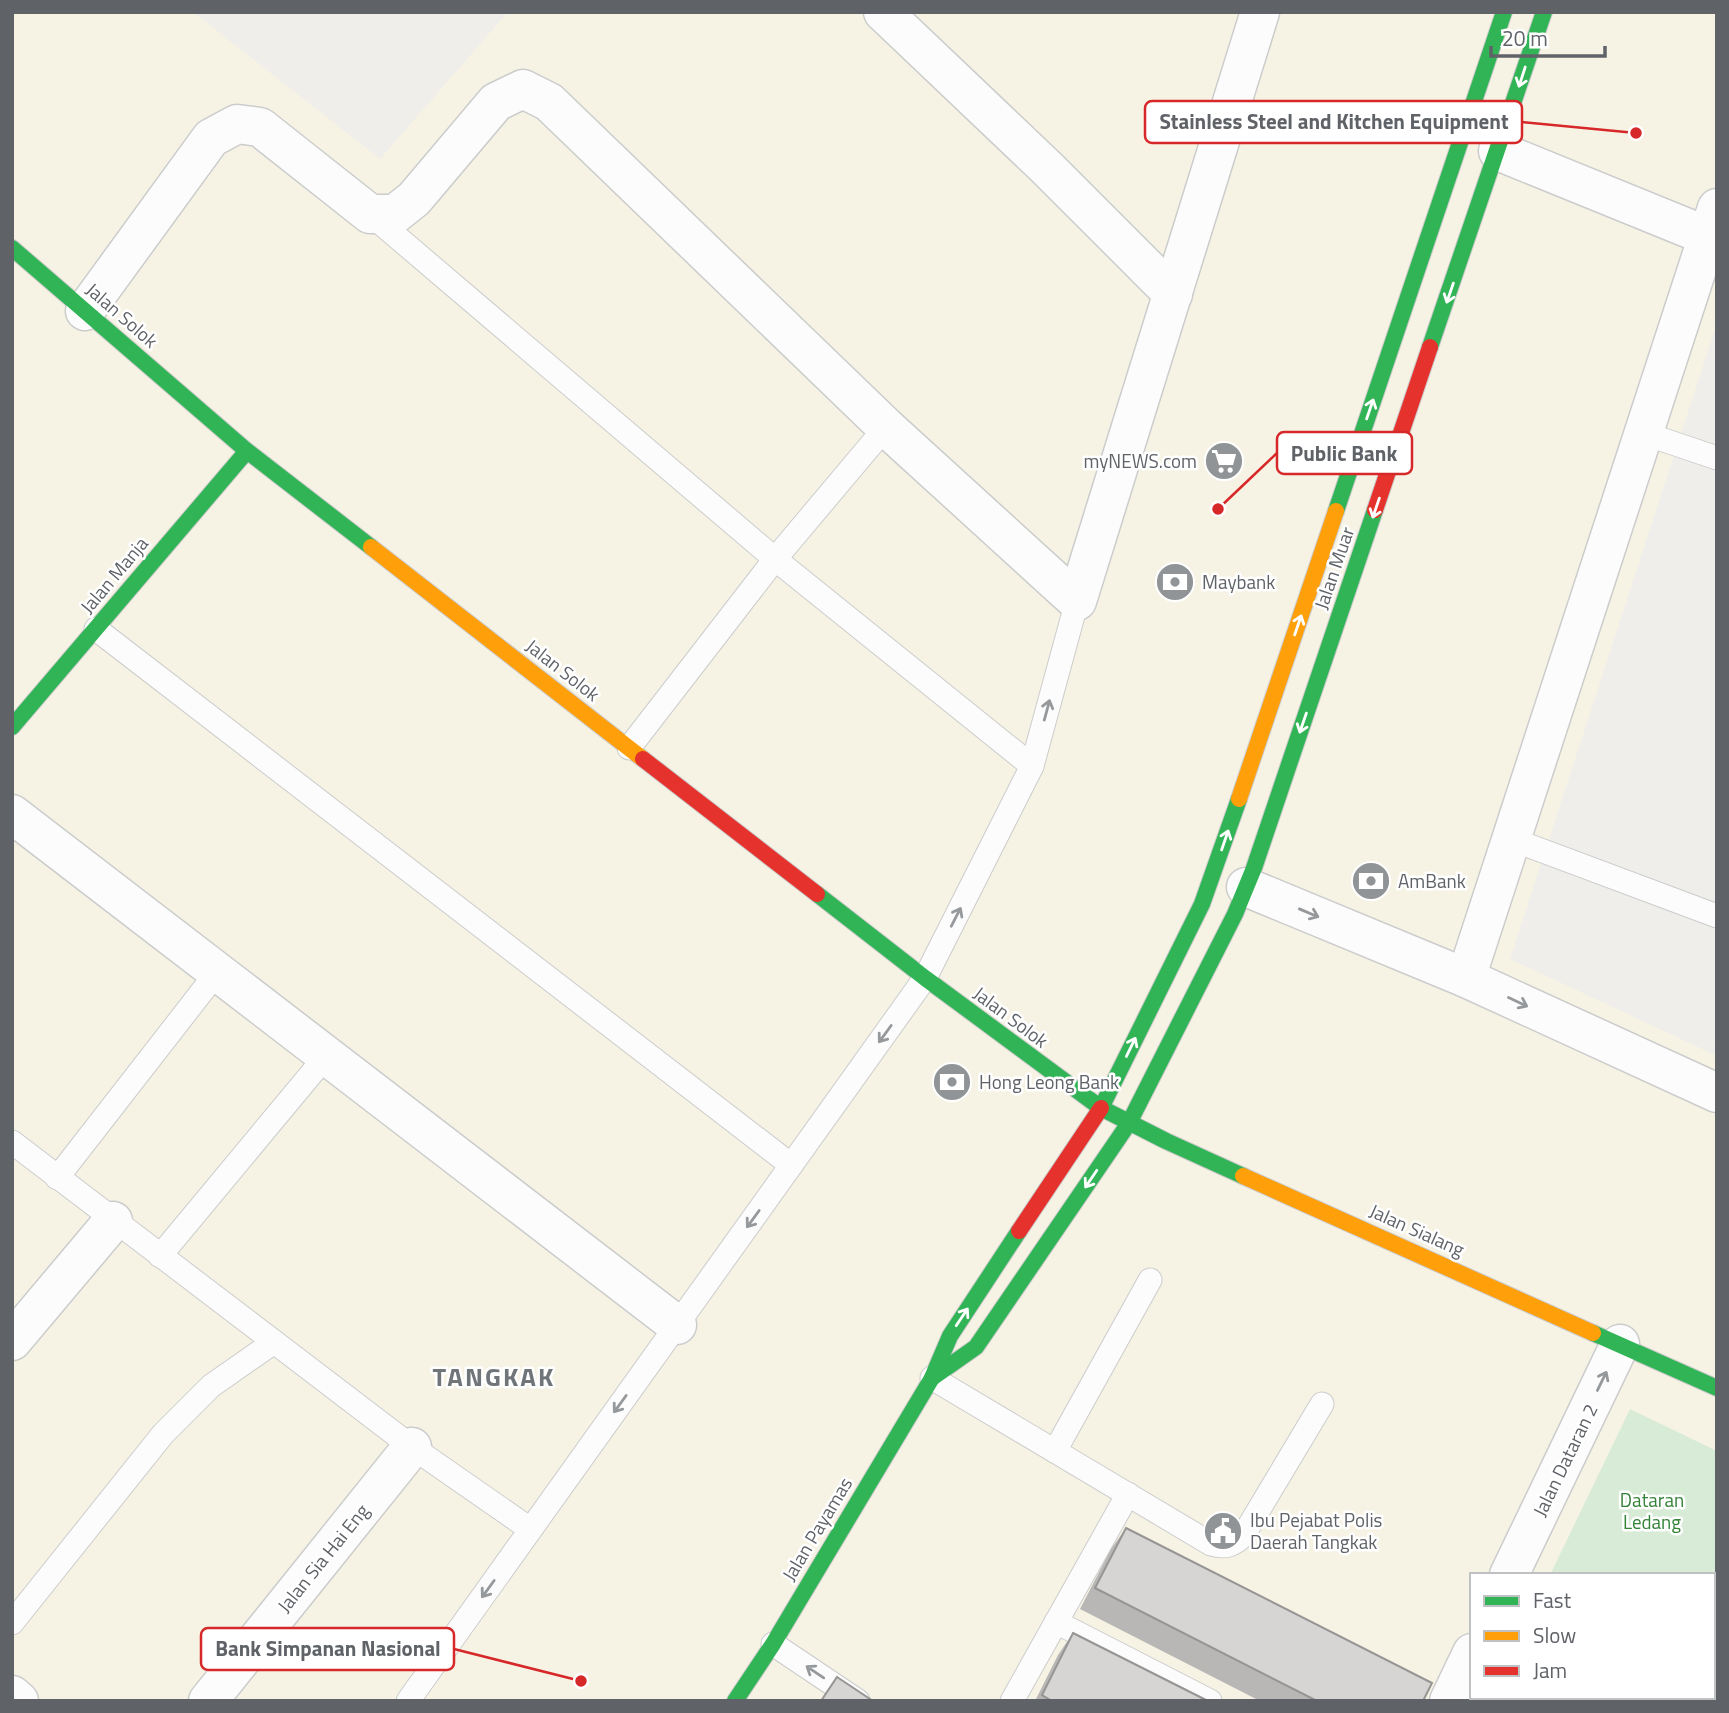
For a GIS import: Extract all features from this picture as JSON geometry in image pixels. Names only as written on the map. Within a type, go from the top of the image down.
[{"type":"main road","name":"Jalan Muar","points":[[1101,1108],[1202,904],[1214,873],[1504,12]]},
{"type":"main road","name":"Jalan Muar","points":[[1129,1123],[1235,914],[1246,887],[1544,12]]},
{"type":"main road","name":"Jalan Solok","points":[[12,248],[247,450],[925,978],[1101,1108]]},
{"type":"main road","name":"Jalan Manja","points":[[12,727],[247,450]]},
{"type":"main road","name":"Jalan Sialang","points":[[1101,1108],[1717,1388]]},
{"type":"main road","name":"Jalan Payamas","points":[[735,1701],[773,1644],[932,1378],[950,1336],[1101,1108]]},
{"type":"main road","name":"Jalan Payamas","points":[[932,1378],[976,1347],[1129,1123]]},
{"type":"street","points":[[883,12],[1046,167],[1172,294]]},
{"type":"street","points":[[85,311],[211,138],[237,124],[260,127],[370,214],[395,214],[414,199],[496,102],[523,89],[549,102],[886,427],[1077,601],[1260,12]]},
{"type":"street","points":[[1466,978],[1714,216],[1498,151]]},
{"type":"street","points":[[12,814],[677,1325]]},
{"type":"street","points":[[1246,887],[1466,978],[1717,1093]]},
{"type":"street","points":[[12,1341],[113,1221]]},
{"type":"street","name":"Jalan Dataran 2","points":[[1510,1573],[1620,1344]]},
{"type":"street","name":"Jalan Sia Hai Eng","points":[[208,1701],[412,1447]]},
{"type":"street","points":[[1449,1701],[1470,1657]]},
{"type":"street","points":[[12,1695],[19,1701]]},
{"type":"lane","points":[[370,214],[775,559],[1032,766]]},
{"type":"lane","points":[[629,748],[775,559],[886,427]]},
{"type":"lane","points":[[1643,433],[1717,458]]},
{"type":"lane","points":[[408,1701],[925,978],[1032,766],[1077,601]]},
{"type":"lane","points":[[96,629],[791,1165]]},
{"type":"lane","points":[[1511,839],[1717,916]]},
{"type":"lane","points":[[57,1178],[218,971]]},
{"type":"lane","points":[[160,1256],[327,1055]]},
{"type":"lane","points":[[12,1142],[412,1447],[530,1529]]},
{"type":"lane","points":[[1055,1451],[1150,1280]]},
{"type":"lane","points":[[12,1623],[163,1434],[211,1386],[274,1342]]},
{"type":"lane","points":[[932,1378],[1212,1544],[1222,1547],[1234,1544],[1243,1536],[1322,1404]]},
{"type":"lane","points":[[1012,1701],[1128,1494]]},
{"type":"lane","points":[[1056,1622],[1210,1701]]},
{"type":"lane","points":[[773,1644],[858,1701]]},
{"type":"shaded area","points":[[12,12],[193,12],[380,159],[508,12],[1717,12],[1717,323],[1510,959],[1717,1056],[1717,1701],[12,1701]]},
{"type":"green space","name":"Dataran Ledang","points":[[1630,1409],[1717,1451],[1717,1701],[1489,1701],[1715,1699],[1715,1573],[1551,1573]]},
{"type":"building","points":[[1126,1528],[1432,1683],[1423,1701],[1317,1701],[1095,1588]]},
{"type":"building","points":[[1073,1633],[1208,1701],[1052,1701],[1042,1695]]},
{"type":"building","points":[[837,1677],[873,1701],[821,1701]]},
{"type":"traffic: fast","points":[[1336,511],[1504,12]]},
{"type":"traffic: fast","points":[[1430,347],[1544,12]]},
{"type":"traffic: fast","points":[[12,248],[247,451],[371,547]]},
{"type":"traffic: fast","points":[[12,727],[247,451]]},
{"type":"traffic: fast","points":[[1129,1123],[1235,914],[1254,868],[1375,510]]},
{"type":"traffic: fast","points":[[1239,799],[1202,904],[1101,1108],[1243,1176]]},
{"type":"traffic: fast","points":[[817,894],[1101,1108]]},
{"type":"traffic: fast","points":[[932,1378],[976,1347],[1129,1123]]},
{"type":"traffic: fast","points":[[735,1701],[773,1644],[932,1378],[950,1336],[1019,1231]]},
{"type":"traffic: fast","points":[[1593,1333],[1717,1388]]},
{"type":"traffic: slow","points":[[1239,799],[1336,511]]},
{"type":"traffic: slow","points":[[371,547],[643,759]]},
{"type":"traffic: slow","points":[[1243,1176],[1593,1333]]},
{"type":"traffic: jam","points":[[1375,510],[1430,347]]},
{"type":"traffic: jam","points":[[643,759],[817,894]]},
{"type":"traffic: jam","points":[[1019,1231],[1101,1108]]},
{"type":"place","name":"Stainless Steel and Kitchen Equipment","points":[[1636,133]]},
{"type":"place","name":"myNEWS.com","points":[[1224,461]]},
{"type":"place","name":"Public Bank","points":[[1218,509]]},
{"type":"place","name":"Maybank","points":[[1175,582]]},
{"type":"place","name":"AmBank","points":[[1371,881]]},
{"type":"place","name":"Hong Leong Bank","points":[[952,1082]]},
{"type":"place","name":"Ibu Pejabat Polis Daerah Tangkak","points":[[1223,1531]]},
{"type":"place","name":"Bank Simpanan Nasional","points":[[581,1681]]},
{"type":"district","name":"TANGKAK","points":[[494,1377]]}]
